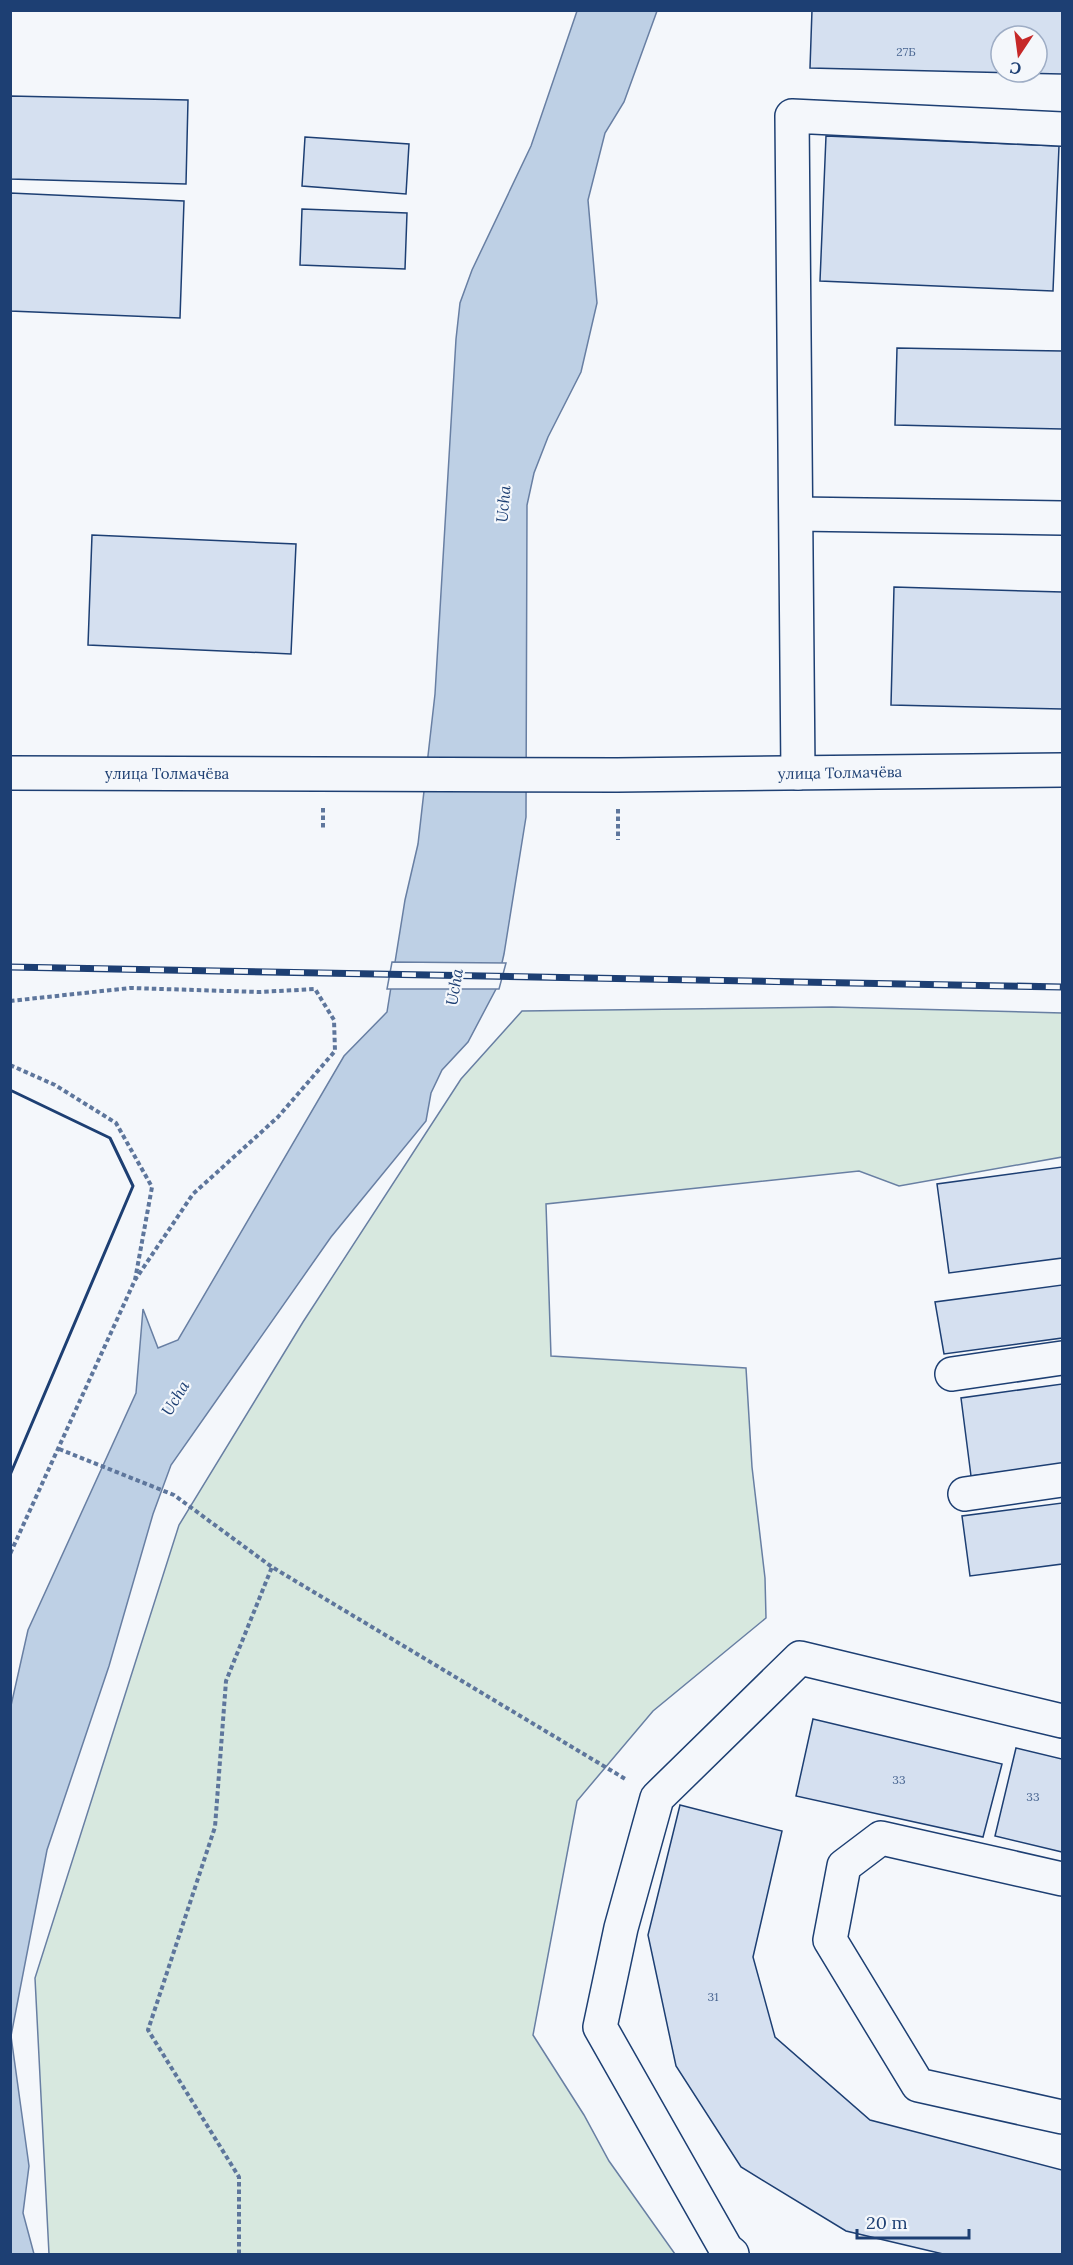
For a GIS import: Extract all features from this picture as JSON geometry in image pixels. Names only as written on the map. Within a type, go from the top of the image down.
[{"type":"street","points":[[798,773],[792,116],[1062,129]]},
{"type":"street","points":[[796,514],[1062,518]]},
{"type":"street","name":"улица Толмачёва","points":[[10,773],[617,775],[1062,771]]},
{"type":"street","points":[[952,1374],[1062,1358]]},
{"type":"street","points":[[965,1494],[1062,1480]]},
{"type":"street","points":[[732,2254],[726,2249],[600,2027],[621,1928],[657,1798],[800,1658],[1062,1721]]},
{"type":"street","points":[[1062,1879],[881,1838],[844,1866],[830,1941],[918,2085],[1062,2117]]},
{"type":"path","points":[[10,1001],[130,988],[260,992],[315,989],[334,1020],[335,1051],[278,1117],[193,1194],[135,1280],[10,1554]]},
{"type":"path","points":[[10,1065],[55,1085],[116,1123],[152,1187],[135,1280]]},
{"type":"path","points":[[59,1449],[174,1495],[272,1567],[657,1798]]},
{"type":"path","points":[[239,2254],[239,2177],[148,2030],[215,1827],[226,1681],[272,1567]]},
{"type":"shaded area","points":[[832,1007],[1062,1013],[1062,1157],[899,1186],[859,1171],[546,1204],[551,1356],[746,1368],[752,1467],[765,1578],[766,1618],[653,1711],[577,1801],[533,2035],[584,2115],[609,2161],[675,2254],[49,2254],[35,1978],[179,1525],[303,1322],[461,1079],[522,1011]]},
{"type":"water","name":"Ucha","points":[[577,11],[657,11],[624,102],[605,133],[588,200],[597,303],[581,372],[548,437],[534,473],[527,505],[526,817],[504,954],[496,989],[468,1042],[442,1070],[431,1093],[426,1121],[331,1237],[171,1465],[153,1514],[109,1666],[47,1850],[11,2036],[29,2166],[23,2213],[34,2254],[11,2254],[10,1710],[28,1630],[136,1393],[143,1309],[158,1348],[178,1340],[344,1056],[387,1012],[405,900],[418,844],[435,694],[460,303],[472,270],[531,146]]},
{"type":"pier","points":[[392,962],[506,963],[499,989],[387,989]]},
{"type":"building","points":[[812,10],[1062,10],[1062,74],[1049,74],[1049,24],[989,24],[989,72],[810,68]]},
{"type":"building","points":[[10,96],[188,100],[186,184],[10,179]]},
{"type":"building","points":[[826,136],[1059,146],[1053,291],[820,281]]},
{"type":"building","points":[[305,137],[409,144],[406,194],[302,186]]},
{"type":"building","points":[[10,193],[184,201],[180,318],[10,311]]},
{"type":"building","points":[[302,209],[407,213],[405,269],[300,265]]},
{"type":"building","points":[[897,348],[1062,351],[1062,429],[895,425]]},
{"type":"building","points":[[92,535],[296,544],[291,654],[88,645]]},
{"type":"building","points":[[894,587],[1062,592],[1062,709],[891,705]]},
{"type":"building","points":[[1062,1167],[1062,1258],[949,1273],[937,1184]]},
{"type":"building","points":[[1062,1285],[1062,1338],[944,1354],[935,1302]]},
{"type":"building","points":[[1062,1384],[1062,1464],[971,1476],[961,1398]]},
{"type":"building","points":[[1062,1503],[1062,1564],[970,1576],[962,1516]]},
{"type":"building","points":[[813,1719],[1002,1764],[983,1837],[796,1796]]},
{"type":"building","points":[[1016,1748],[1062,1759],[1062,1852],[995,1836]]},
{"type":"building","points":[[680,1805],[782,1831],[753,1957],[775,2037],[870,2120],[1062,2170],[1062,2254],[943,2254],[846,2231],[741,2167],[676,2066],[648,1935]]},
{"type":"railway","points":[[10,967],[1062,987]]},
{"type":"wall","points":[[10,1090],[110,1138],[133,1186],[10,1475]]}]
